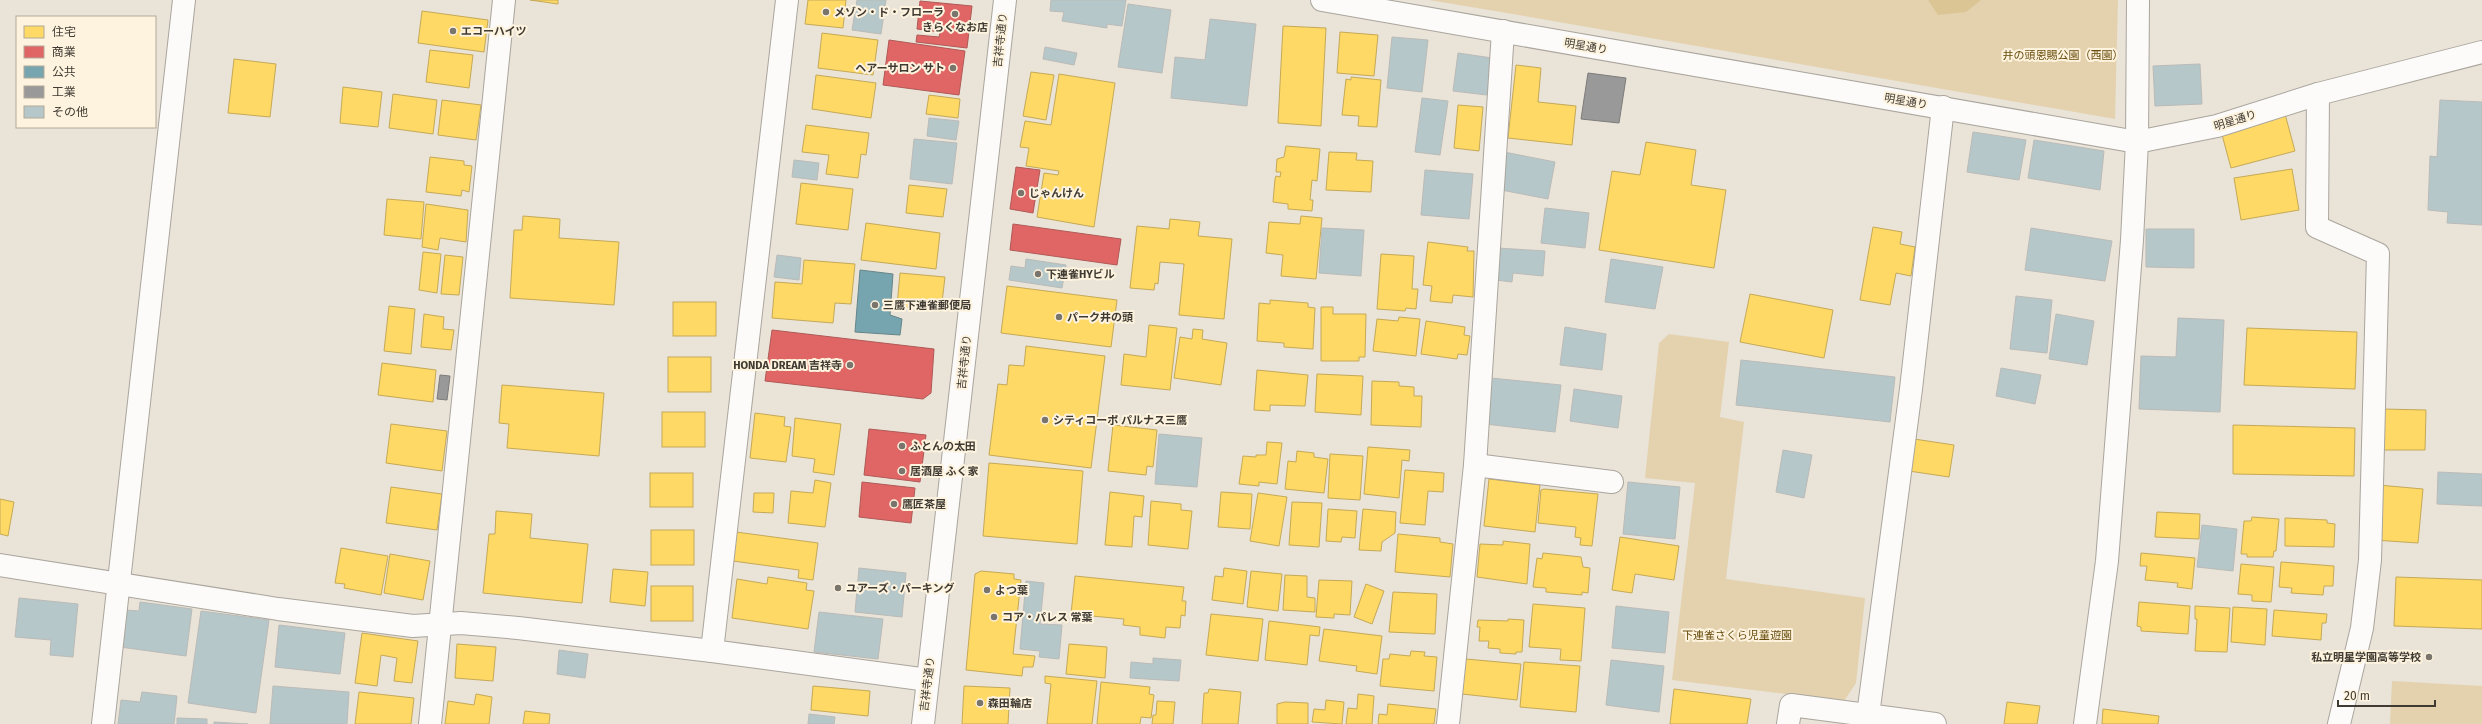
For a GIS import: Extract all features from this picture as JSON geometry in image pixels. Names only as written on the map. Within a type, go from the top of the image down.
[{"type":"street","points":[[102,724],[184,0]]},
{"type":"street","points":[[430,724],[504,0]]},
{"type":"street","points":[[712,651],[787,0]]},
{"type":"street","name":"吉祥寺通り","points":[[923,724],[1005,0]]},
{"type":"street","name":"明星通り","points":[[1322,0],[2137,142],[2166,138],[2217,126],[2318,94],[2482,52]]},
{"type":"street","points":[[2084,724],[2107,561],[2132,240],[2137,142],[2138,0]]},
{"type":"street","points":[[1448,724],[1475,465],[1503,31]]},
{"type":"street","points":[[2318,94],[2317,227],[2378,254],[2370,560],[2362,628],[2338,724]]},
{"type":"street","points":[[1868,715],[1911,389],[1943,107]]},
{"type":"street","points":[[1475,465],[1612,482]]},
{"type":"street","points":[[0,565],[278,609],[413,626],[461,623],[482,625],[712,651],[928,680]]},
{"type":"street","points":[[1788,724],[1791,705],[1935,724]]},
{"type":"green space","name":"井の頭恩賜公園（西園）","points":[[1429,0],[2118,0],[2115,119],[1501,12]]},
{"type":"green space","name":"下連雀さくら児童遊園","points":[[1669,334],[1729,342],[1720,417],[1744,422],[1726,579],[1865,598],[1856,683],[1844,701],[1672,680],[1695,483],[1645,478],[1659,343]]},
{"type":"green space","points":[[2392,681],[2482,686],[2482,724],[2390,724]]},
{"type":"shaded area","points":[[1928,0],[1981,0],[1966,12],[1938,15]]},
{"type":"building: 住宅","points":[[530,0],[558,0],[558,4]]},
{"type":"building: 住宅","name":"メゾン・ド・フローラ","points":[[808,0],[846,0],[843,28],[805,24]]},
{"type":"building: 住宅","name":"エコーハイツ","points":[[422,11],[488,20],[484,52],[418,43]]},
{"type":"building: 住宅","points":[[1283,26],[1326,28],[1321,126],[1278,123]]},
{"type":"building: 住宅","points":[[1340,32],[1378,35],[1374,76],[1337,73]]},
{"type":"building: 住宅","points":[[822,33],[878,40],[873,75],[818,68]]},
{"type":"building: 住宅","points":[[430,50],[473,55],[469,88],[426,82]]},
{"type":"building: 住宅","points":[[234,59],[276,64],[270,117],[228,113]]},
{"type":"building: 住宅","points":[[1516,65],[1541,68],[1538,102],[1576,106],[1572,145],[1508,138]]},
{"type":"building: 住宅","points":[[1031,72],[1054,75],[1046,120],[1023,116]]},
{"type":"building: 住宅","points":[[1059,74],[1115,83],[1094,227],[1037,217],[1044,173],[1058,175],[1059,171],[1026,166],[1029,148],[1020,147],[1025,121],[1051,125]]},
{"type":"building: 住宅","points":[[816,75],[876,83],[871,118],[812,109]]},
{"type":"building: 住宅","points":[[1351,77],[1381,80],[1377,127],[1358,126],[1359,116],[1342,115],[1346,79],[1351,80]]},
{"type":"building: 住宅","points":[[343,87],[382,92],[378,127],[340,123]]},
{"type":"building: 住宅","points":[[393,94],[437,100],[433,134],[389,128]]},
{"type":"building: 住宅","points":[[929,95],[960,99],[958,118],[926,114]]},
{"type":"building: 住宅","points":[[442,100],[481,105],[476,140],[438,135]]},
{"type":"building: 住宅","points":[[1458,105],[1483,107],[1479,151],[1454,148]]},
{"type":"building: 住宅","points":[[2285,114],[2295,151],[2231,168],[2221,131]]},
{"type":"building: 住宅","points":[[806,125],[869,133],[866,155],[861,154],[858,178],[826,174],[829,155],[802,152]]},
{"type":"building: 住宅","points":[[1646,142],[1696,150],[1691,185],[1726,190],[1714,268],[1599,250],[1612,171],[1640,175]]},
{"type":"building: 住宅","points":[[1286,146],[1320,149],[1317,181],[1312,180],[1310,200],[1313,200],[1312,211],[1288,209],[1288,204],[1273,202],[1275,179],[1276,176],[1280,177],[1281,172],[1276,172],[1277,159],[1284,157]]},
{"type":"building: 住宅","points":[[1329,152],[1357,153],[1356,160],[1373,161],[1371,192],[1326,190]]},
{"type":"building: 住宅","points":[[430,157],[464,161],[464,165],[472,166],[469,192],[462,190],[461,196],[426,192]]},
{"type":"building: 住宅","points":[[2292,169],[2299,210],[2241,220],[2234,178]]},
{"type":"building: 住宅","points":[[801,183],[853,189],[848,230],[796,224]]},
{"type":"building: 住宅","points":[[909,185],[947,189],[943,217],[906,213]]},
{"type":"building: 住宅","points":[[387,199],[424,202],[421,239],[384,235]]},
{"type":"building: 住宅","points":[[426,204],[468,210],[466,242],[440,238],[438,250],[422,247]]},
{"type":"building: 住宅","points":[[523,216],[560,219],[559,238],[619,242],[614,305],[510,298],[514,230],[522,230]]},
{"type":"building: 住宅","points":[[1301,216],[1322,218],[1316,279],[1281,276],[1283,255],[1266,253],[1269,222],[1300,224]]},
{"type":"building: 住宅","points":[[1170,219],[1200,222],[1198,236],[1232,239],[1224,319],[1179,315],[1184,264],[1160,262],[1158,284],[1155,283],[1154,290],[1130,288],[1137,226],[1169,229]]},
{"type":"building: 住宅","points":[[866,223],[940,233],[936,269],[861,260]]},
{"type":"building: 住宅","points":[[1873,227],[1902,232],[1900,244],[1915,247],[1911,276],[1896,273],[1890,305],[1860,300]]},
{"type":"building: 住宅","points":[[1428,242],[1468,247],[1467,251],[1474,251],[1473,297],[1453,295],[1452,303],[1430,301],[1432,286],[1423,285]]},
{"type":"building: 住宅","points":[[423,252],[441,254],[437,293],[419,290]]},
{"type":"building: 住宅","points":[[1381,254],[1414,256],[1412,289],[1418,289],[1416,309],[1406,308],[1405,311],[1377,309]]},
{"type":"building: 住宅","points":[[445,255],[463,257],[459,295],[441,294]]},
{"type":"building: 住宅","points":[[804,260],[855,264],[851,304],[835,303],[833,323],[772,318],[775,282],[802,284]]},
{"type":"building: 住宅","points":[[900,273],[945,277],[941,311],[897,306]]},
{"type":"building: 住宅","name":"パーク井の頭","points":[[1007,286],[1117,300],[1111,347],[1001,333]]},
{"type":"building: 住宅","points":[[1750,294],[1833,310],[1824,358],[1740,342]]},
{"type":"building: 住宅","points":[[1270,300],[1308,303],[1308,307],[1315,308],[1313,349],[1284,347],[1284,343],[1257,341],[1259,303],[1270,304]]},
{"type":"building: 住宅","points":[[673,302],[716,302],[716,336],[673,336]]},
{"type":"building: 住宅","points":[[389,306],[415,309],[411,354],[384,351]]},
{"type":"building: 住宅","points":[[1321,307],[1333,307],[1333,314],[1366,314],[1365,357],[1359,357],[1359,361],[1321,361]]},
{"type":"building: 住宅","points":[[424,314],[444,317],[443,329],[454,330],[451,350],[421,347]]},
{"type":"building: 住宅","points":[[1399,317],[1420,319],[1416,356],[1373,351],[1377,319],[1398,321]]},
{"type":"building: 住宅","points":[[1426,321],[1465,327],[1464,335],[1470,336],[1467,355],[1458,354],[1457,359],[1421,354]]},
{"type":"building: 住宅","points":[[1149,325],[1177,328],[1170,390],[1121,385],[1124,354],[1146,357]]},
{"type":"building: 住宅","points":[[2247,328],[2357,332],[2355,389],[2244,385]]},
{"type":"building: 住宅","points":[[1193,329],[1203,330],[1202,339],[1227,343],[1221,385],[1174,378],[1180,337],[1192,339]]},
{"type":"building: 住宅","name":"シティコーポ パルナス三鷹","points":[[1026,346],[1105,356],[1091,468],[989,455],[998,384],[1007,385],[1009,365],[1024,366]]},
{"type":"building: 住宅","points":[[668,357],[711,357],[711,392],[668,392]]},
{"type":"building: 住宅","points":[[382,363],[436,370],[433,402],[378,395]]},
{"type":"building: 住宅","points":[[1257,370],[1308,375],[1305,406],[1270,405],[1270,411],[1254,410]]},
{"type":"building: 住宅","points":[[1317,374],[1363,376],[1361,415],[1315,412]]},
{"type":"building: 住宅","points":[[1372,381],[1399,382],[1399,386],[1414,387],[1414,396],[1422,396],[1421,427],[1371,425]]},
{"type":"building: 住宅","points":[[502,385],[604,393],[599,456],[507,448],[509,424],[499,423]]},
{"type":"building: 住宅","points":[[2382,409],[2426,410],[2425,450],[2381,450]]},
{"type":"building: 住宅","points":[[662,412],[705,412],[705,447],[662,447]]},
{"type":"building: 住宅","points":[[755,413],[785,417],[784,426],[791,427],[786,462],[750,458]]},
{"type":"building: 住宅","points":[[795,418],[841,424],[834,475],[813,472],[815,459],[792,456]]},
{"type":"building: 住宅","points":[[391,424],[447,431],[442,471],[386,463]]},
{"type":"building: 住宅","points":[[1113,425],[1157,430],[1153,467],[1147,466],[1146,475],[1108,471]]},
{"type":"building: 住宅","points":[[2233,425],[2355,428],[2354,476],[2233,474]]},
{"type":"building: 住宅","points":[[1914,439],[1954,445],[1949,477],[1909,471]]},
{"type":"building: 住宅","points":[[1267,442],[1282,443],[1277,484],[1259,482],[1259,486],[1239,484],[1243,456],[1256,457],[1256,455],[1266,455]]},
{"type":"building: 住宅","points":[[1368,447],[1410,450],[1409,461],[1402,460],[1399,498],[1364,494]]},
{"type":"building: 住宅","points":[[1297,451],[1314,453],[1314,457],[1328,459],[1324,493],[1285,489],[1288,461],[1296,462]]},
{"type":"building: 住宅","points":[[1330,454],[1363,456],[1360,500],[1328,498]]},
{"type":"building: 住宅","points":[[989,463],[1083,471],[1077,544],[983,536]]},
{"type":"building: 住宅","points":[[1405,470],[1444,473],[1443,492],[1428,491],[1425,525],[1400,523]]},
{"type":"building: 住宅","points":[[650,473],[693,473],[693,507],[650,507]]},
{"type":"building: 住宅","points":[[1489,479],[1540,485],[1535,532],[1484,526]]},
{"type":"building: 住宅","points":[[815,480],[831,483],[825,527],[788,523],[791,491],[813,493]]},
{"type":"building: 住宅","points":[[2378,485],[2423,489],[2418,543],[2374,540]]},
{"type":"building: 住宅","points":[[391,487],[442,494],[437,530],[386,523]]},
{"type":"building: 住宅","points":[[1544,489],[1598,494],[1592,546],[1580,545],[1581,538],[1575,537],[1576,527],[1538,523],[1541,490]]},
{"type":"building: 住宅","points":[[1110,492],[1144,496],[1142,517],[1134,516],[1132,547],[1105,545]]},
{"type":"building: 住宅","points":[[1221,492],[1252,494],[1250,529],[1218,527]]},
{"type":"building: 住宅","points":[[754,493],[774,493],[773,513],[753,512]]},
{"type":"building: 住宅","points":[[1258,493],[1287,497],[1279,546],[1250,541]]},
{"type":"building: 住宅","points":[[0,499],[14,502],[8,536],[0,534]]},
{"type":"building: 住宅","points":[[1151,501],[1181,504],[1181,510],[1192,511],[1188,549],[1148,545]]},
{"type":"building: 住宅","points":[[1292,502],[1322,503],[1319,547],[1289,545]]},
{"type":"building: 住宅","points":[[1328,509],[1357,511],[1355,538],[1342,537],[1341,542],[1326,541]]},
{"type":"building: 住宅","points":[[1363,509],[1396,512],[1395,533],[1382,542],[1381,551],[1359,550]]},
{"type":"building: 住宅","points":[[496,511],[532,514],[530,538],[588,544],[582,603],[483,593],[489,534],[495,534]]},
{"type":"building: 住宅","points":[[2157,512],[2200,514],[2199,539],[2155,537]]},
{"type":"building: 住宅","points":[[2252,517],[2279,519],[2276,551],[2274,551],[2273,557],[2247,557],[2247,554],[2241,554],[2244,521],[2251,521]]},
{"type":"building: 住宅","points":[[2285,518],[2327,520],[2327,523],[2335,524],[2334,547],[2285,546]]},
{"type":"building: 住宅","points":[[651,530],[694,530],[694,565],[651,565]]},
{"type":"building: 住宅","points":[[736,532],[818,543],[813,580],[798,578],[799,570],[733,561]]},
{"type":"building: 住宅","points":[[1398,534],[1440,538],[1440,542],[1453,544],[1450,577],[1395,572]]},
{"type":"building: 住宅","points":[[1620,537],[1679,546],[1674,580],[1635,574],[1632,593],[1612,590]]},
{"type":"building: 住宅","points":[[1503,541],[1530,544],[1527,584],[1477,577],[1480,544],[1503,545]]},
{"type":"building: 住宅","points":[[341,548],[388,556],[381,595],[344,588],[345,584],[335,583]]},
{"type":"building: 住宅","points":[[1543,553],[1581,557],[1583,567],[1590,568],[1588,593],[1582,592],[1582,595],[1546,592],[1546,588],[1533,587],[1537,558],[1542,559]]},
{"type":"building: 住宅","points":[[2141,553],[2195,558],[2192,589],[2177,587],[2178,583],[2145,580],[2147,566],[2140,566]]},
{"type":"building: 住宅","points":[[390,554],[430,561],[423,600],[384,593]]},
{"type":"building: 住宅","points":[[2281,562],[2334,566],[2333,586],[2324,586],[2323,595],[2291,593],[2292,588],[2279,587]]},
{"type":"building: 住宅","points":[[2241,564],[2274,567],[2271,602],[2252,601],[2252,595],[2238,594]]},
{"type":"building: 住宅","points":[[1224,568],[1247,571],[1243,604],[1212,600],[1215,576],[1223,577]]},
{"type":"building: 住宅","points":[[613,569],[648,572],[645,606],[610,602]]},
{"type":"building: 住宅","name":"コア・パレス 常葉","points":[[981,571],[1014,574],[1014,579],[1021,580],[1013,654],[1035,656],[1033,667],[1023,667],[1022,676],[966,670],[975,574]]},
{"type":"building: 住宅","points":[[1251,571],[1282,574],[1278,611],[1247,607]]},
{"type":"building: 住宅","points":[[1285,575],[1307,576],[1307,597],[1315,598],[1315,612],[1283,610]]},
{"type":"building: 住宅","points":[[1075,576],[1184,587],[1182,601],[1186,601],[1185,616],[1181,615],[1180,628],[1166,627],[1165,638],[1140,635],[1140,627],[1123,625],[1124,619],[1071,614]]},
{"type":"building: 住宅","points":[[768,577],[807,583],[806,590],[814,591],[808,629],[732,618],[737,579],[767,584]]},
{"type":"building: 住宅","points":[[2396,577],[2482,580],[2482,629],[2394,626]]},
{"type":"building: 住宅","points":[[1319,580],[1352,581],[1350,615],[1334,614],[1334,618],[1316,617]]},
{"type":"building: 住宅","points":[[1366,584],[1384,591],[1372,624],[1354,617]]},
{"type":"building: 住宅","points":[[651,586],[693,586],[693,621],[651,621]]},
{"type":"building: 住宅","points":[[1393,592],[1437,594],[1435,634],[1389,632]]},
{"type":"building: 住宅","points":[[2139,602],[2190,606],[2188,634],[2141,631],[2141,627],[2137,626]]},
{"type":"building: 住宅","points":[[1533,604],[1585,608],[1581,661],[1560,660],[1561,649],[1529,647]]},
{"type":"building: 住宅","points":[[2195,606],[2230,608],[2227,652],[2195,651],[2197,619],[2195,619]]},
{"type":"building: 住宅","points":[[2233,607],[2267,609],[2265,645],[2231,642]]},
{"type":"building: 住宅","points":[[2274,610],[2327,614],[2326,623],[2322,623],[2321,640],[2272,636]]},
{"type":"building: 住宅","points":[[1211,614],[1263,619],[1258,661],[1206,655]]},
{"type":"building: 住宅","points":[[1508,619],[1524,620],[1522,652],[1516,652],[1516,654],[1500,653],[1500,649],[1488,648],[1489,641],[1479,641],[1480,627],[1477,627],[1478,620],[1508,621]]},
{"type":"building: 住宅","points":[[1269,621],[1320,627],[1319,636],[1310,635],[1307,665],[1265,660]]},
{"type":"building: 住宅","points":[[1324,629],[1382,636],[1377,674],[1356,671],[1357,666],[1319,661]]},
{"type":"building: 住宅","points":[[362,633],[418,641],[412,683],[394,681],[397,658],[381,655],[377,686],[355,683]]},
{"type":"building: 住宅","points":[[457,644],[496,647],[493,681],[455,678]]},
{"type":"building: 住宅","points":[[1069,644],[1107,647],[1105,678],[1066,674]]},
{"type":"building: 住宅","points":[[1411,651],[1425,652],[1424,656],[1437,657],[1434,691],[1380,686],[1383,659],[1389,659],[1390,654],[1410,656]]},
{"type":"building: 住宅","points":[[1466,659],[1521,664],[1517,700],[1462,694]]},
{"type":"building: 住宅","points":[[1524,662],[1580,666],[1576,712],[1520,707]]},
{"type":"building: 住宅","points":[[1045,676],[1097,681],[1092,724],[1047,724],[1051,684],[1045,683]]},
{"type":"building: 住宅","points":[[1101,682],[1150,687],[1149,694],[1154,695],[1151,718],[1141,717],[1140,724],[1097,724]]},
{"type":"building: 住宅","points":[[813,686],[870,691],[868,716],[811,710]]},
{"type":"building: 住宅","points":[[964,686],[1010,688],[1008,724],[962,724]]},
{"type":"building: 住宅","points":[[1209,689],[1241,692],[1238,724],[1202,724],[1204,693],[1208,693]]},
{"type":"building: 住宅","points":[[1674,689],[1751,699],[1747,724],[1670,724]]},
{"type":"building: 住宅","points":[[359,692],[414,698],[411,724],[355,724]]},
{"type":"building: 住宅","points":[[476,694],[492,697],[489,724],[445,724],[448,701],[474,705]]},
{"type":"building: 住宅","points":[[1358,694],[1374,696],[1372,724],[1346,724],[1348,708],[1357,709]]},
{"type":"building: 住宅","points":[[1326,700],[1344,702],[1342,724],[1312,722],[1314,709],[1325,710]]},
{"type":"building: 住宅","points":[[1157,701],[1175,702],[1173,724],[1152,724],[1153,715],[1156,715]]},
{"type":"building: 住宅","points":[[1285,702],[1308,703],[1308,724],[1277,724],[1277,704]]},
{"type":"building: 住宅","points":[[2007,702],[2040,706],[2037,724],[2004,724]]},
{"type":"building: 住宅","points":[[1388,704],[1436,709],[1434,724],[1378,724],[1379,714],[1387,715]]},
{"type":"building: 住宅","points":[[2103,709],[2159,716],[2158,724],[2102,724]]},
{"type":"building: 住宅","points":[[525,711],[550,714],[549,724],[523,724]]},
{"type":"building: 商業","points":[[920,1],[972,6],[967,48],[916,42],[917,35],[939,37],[940,32],[917,29]]},
{"type":"building: 商業","points":[[889,40],[965,51],[959,95],[883,85]]},
{"type":"building: 商業","points":[[1016,167],[1040,170],[1033,213],[1010,209]]},
{"type":"building: 商業","points":[[1013,224],[1121,239],[1117,265],[1010,250]]},
{"type":"building: 商業","name":"HONDA DREAM 吉祥寺","points":[[772,330],[934,349],[931,393],[923,399],[765,381]]},
{"type":"building: 商業","points":[[869,429],[926,435],[920,482],[864,475]]},
{"type":"building: 商業","points":[[862,482],[915,488],[911,523],[859,517]]},
{"type":"building: 公共","points":[[860,270],[893,274],[890,315],[902,319],[900,335],[855,332]]},
{"type":"building: 工業","points":[[1588,73],[1626,78],[1619,123],[1581,119]]},
{"type":"building: 工業","points":[[440,375],[450,376],[447,400],[437,399]]},
{"type":"building: その他","points":[[857,0],[886,0],[881,34],[852,30]]},
{"type":"building: その他","points":[[1051,0],[1126,0],[1122,26],[1107,24],[1107,28],[1062,21],[1064,12],[1050,11]]},
{"type":"building: その他","points":[[1128,4],[1171,10],[1162,73],[1118,67]]},
{"type":"building: その他","points":[[1210,19],[1256,24],[1247,106],[1171,98],[1175,57],[1205,60]]},
{"type":"building: その他","points":[[1392,37],[1428,40],[1422,92],[1387,88]]},
{"type":"building: その他","points":[[1045,47],[1077,53],[1074,65],[1043,59]]},
{"type":"building: その他","points":[[1458,53],[1492,58],[1487,95],[1453,91]]},
{"type":"building: その他","points":[[2200,64],[2202,104],[2155,106],[2153,66]]},
{"type":"building: その他","points":[[1422,98],[1448,101],[1440,155],[1415,152]]},
{"type":"building: その他","points":[[2440,100],[2482,102],[2482,225],[2447,223],[2448,212],[2428,210],[2430,156],[2437,157]]},
{"type":"building: その他","points":[[929,118],[959,121],[956,140],[927,136]]},
{"type":"building: その他","points":[[1973,132],[2026,140],[2019,180],[1967,172]]},
{"type":"building: その他","points":[[914,139],[957,143],[952,184],[910,179]]},
{"type":"building: その他","points":[[2034,140],[2104,151],[2100,190],[2028,178]]},
{"type":"building: その他","points":[[1504,152],[1555,162],[1548,199],[1496,189]]},
{"type":"building: その他","points":[[794,160],[819,163],[817,180],[792,177]]},
{"type":"building: その他","points":[[1425,170],[1473,174],[1469,219],[1421,215]]},
{"type":"building: その他","points":[[1545,208],[1589,213],[1585,248],[1541,243]]},
{"type":"building: その他","points":[[1322,228],[1364,230],[1361,276],[1319,273]]},
{"type":"building: その他","points":[[2031,228],[2112,241],[2105,281],[2025,270]]},
{"type":"building: その他","points":[[2146,229],[2194,229],[2194,268],[2146,267]]},
{"type":"building: その他","points":[[1498,248],[1545,251],[1543,276],[1513,273],[1512,282],[1496,280]]},
{"type":"building: その他","points":[[777,255],[801,258],[799,280],[774,277]]},
{"type":"building: その他","name":"下連雀HYビル","points":[[1026,259],[1066,265],[1062,288],[1009,280],[1011,266],[1025,268]]},
{"type":"building: その他","points":[[1611,259],[1663,267],[1655,309],[1605,302]]},
{"type":"building: その他","points":[[2016,296],[2052,300],[2047,353],[2010,349]]},
{"type":"building: その他","points":[[2056,314],[2094,321],[2087,365],[2049,359]]},
{"type":"building: その他","points":[[2178,318],[2224,320],[2220,412],[2139,409],[2141,356],[2176,357]]},
{"type":"building: その他","points":[[1565,327],[1606,334],[1602,370],[1560,365]]},
{"type":"building: その他","points":[[1741,360],[1895,377],[1890,422],[1736,405]]},
{"type":"building: その他","points":[[2001,368],[2041,375],[2035,404],[1996,396]]},
{"type":"building: その他","points":[[1491,378],[1561,385],[1555,432],[1485,424]]},
{"type":"building: その他","points":[[1574,389],[1622,396],[1618,428],[1570,421]]},
{"type":"building: その他","points":[[1159,434],[1202,438],[1197,487],[1155,484]]},
{"type":"building: その他","points":[[1783,450],[1812,455],[1804,498],[1776,492]]},
{"type":"building: その他","points":[[2438,472],[2482,474],[2482,506],[2437,504]]},
{"type":"building: その他","points":[[1628,482],[1680,487],[1675,539],[1623,534]]},
{"type":"building: その他","points":[[2202,525],[2237,529],[2233,571],[2197,567]]},
{"type":"building: その他","points":[[859,568],[906,573],[902,617],[855,612]]},
{"type":"building: その他","points":[[1026,581],[1044,583],[1040,624],[1062,625],[1059,659],[1039,657],[1040,651],[1020,649]]},
{"type":"building: その他","points":[[19,598],[78,604],[73,657],[50,655],[51,640],[15,637]]},
{"type":"building: その他","points":[[140,602],[192,609],[186,656],[120,647],[125,610],[139,611]]},
{"type":"building: その他","points":[[1616,606],[1669,612],[1665,653],[1612,648]]},
{"type":"building: その他","points":[[201,611],[269,620],[256,713],[188,703]]},
{"type":"building: その他","points":[[819,612],[883,619],[878,659],[814,652]]},
{"type":"building: その他","points":[[279,625],[345,633],[340,674],[275,667]]},
{"type":"building: その他","points":[[559,650],[588,654],[585,678],[557,674]]},
{"type":"building: その他","points":[[1153,658],[1181,660],[1179,681],[1130,678],[1131,662],[1153,664]]},
{"type":"building: その他","points":[[1611,660],[1664,666],[1659,712],[1606,705]]},
{"type":"building: その他","points":[[273,686],[349,692],[347,724],[270,724]]},
{"type":"building: その他","points":[[142,692],[177,696],[174,724],[118,724],[121,700],[140,702]]},
{"type":"building: その他","points":[[809,714],[835,717],[834,724],[808,724]]},
{"type":"building: その他","points":[[177,718],[207,719],[207,724],[177,724]]},
{"type":"building: その他","points":[[214,722],[248,724],[214,724]]},
{"type":"place","name":"メゾン・ド・フローラ","points":[[826,12]]},
{"type":"place","name":"きらくなお店","points":[[955,14]]},
{"type":"place","name":"エコーハイツ","points":[[453,31]]},
{"type":"place","name":"ヘアーサロン サト","points":[[953,68]]},
{"type":"place","name":"じゃんけん","points":[[1021,193]]},
{"type":"place","name":"下連雀HYビル","points":[[1038,274]]},
{"type":"place","name":"三鷹下連雀郵便局","points":[[875,305]]},
{"type":"place","name":"パーク井の頭","points":[[1059,317]]},
{"type":"place","name":"HONDA DREAM 吉祥寺","points":[[850,365]]},
{"type":"place","name":"シティコーポ パルナス三鷹","points":[[1045,420]]},
{"type":"place","name":"ふとんの太田","points":[[902,446]]},
{"type":"place","name":"居酒屋 ふく家","points":[[902,471]]},
{"type":"place","name":"鷹匠茶屋","points":[[894,504]]},
{"type":"place","name":"ユアーズ・パーキング","points":[[838,588]]},
{"type":"place","name":"よつ葉","points":[[987,590]]},
{"type":"place","name":"コア・パレス 常葉","points":[[994,617]]},
{"type":"place","name":"私立明星学園高等学校","points":[[2429,657]]},
{"type":"place","name":"森田輪店","points":[[980,703]]}]
